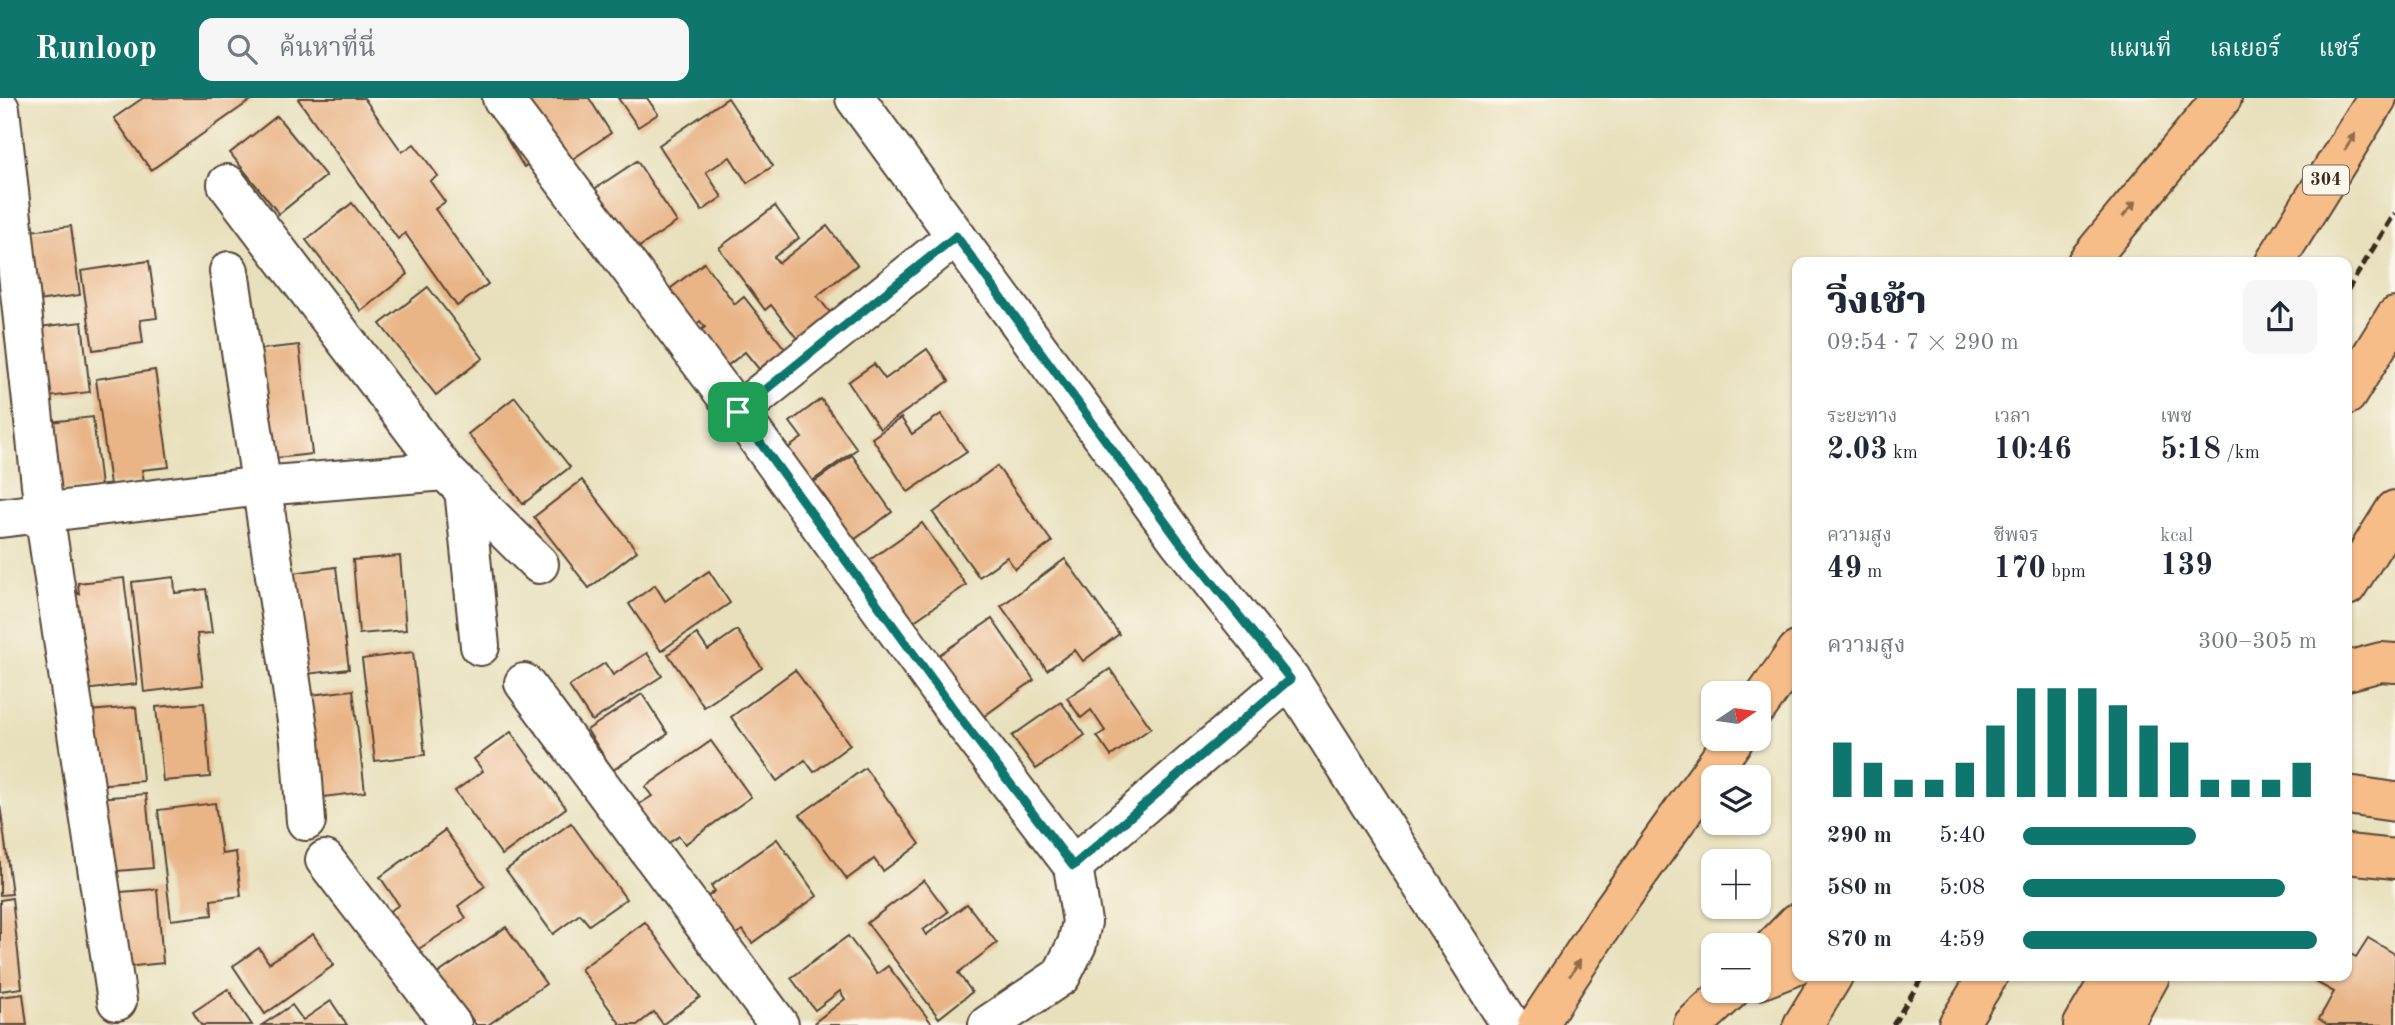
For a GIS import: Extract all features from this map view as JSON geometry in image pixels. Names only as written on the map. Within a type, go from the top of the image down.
[{"type":"main road","points":[[2091,257],[2222,98]]},
{"type":"main road","name":"304","points":[[2278,257],[2377,98]]},
{"type":"main road","points":[[2352,387],[2395,317]]},
{"type":"main road","points":[[2352,578],[2395,510]]},
{"type":"main road","points":[[1771,688],[1792,658]]},
{"type":"main road","points":[[2352,670],[2381,662],[2395,663]]},
{"type":"main road","points":[[1537,1025],[1611,912],[1726,751]]},
{"type":"main road","points":[[2352,796],[2395,802]]},
{"type":"main road","points":[[2352,854],[2395,859]]},
{"type":"main road","points":[[1771,950],[1792,928]]},
{"type":"main road","points":[[1771,976],[1792,967]]},
{"type":"main road","points":[[1803,1025],[1830,981]]},
{"type":"main road","points":[[1958,1025],[1985,981]]},
{"type":"main road","points":[[2095,1023],[2110,981]]},
{"type":"main road","points":[[2095,1023],[2144,981]]},
{"type":"main road","points":[[1693,1025],[1720,1003]]},
{"type":"street","points":[[502,98],[738,412],[955,711],[1073,866],[1082,922],[1077,944],[1060,976],[988,1025]]},
{"type":"street","points":[[855,98],[1179,541],[1290,679],[1511,1025]]},
{"type":"street","points":[[0,109],[44,512],[117,1001]]},
{"type":"street","points":[[227,184],[454,480],[539,564]]},
{"type":"street","points":[[738,412],[956,236]]},
{"type":"street","points":[[229,271],[300,741],[306,821]]},
{"type":"street","points":[[0,518],[261,486],[454,480]]},
{"type":"street","points":[[454,480],[480,646]]},
{"type":"street","points":[[1073,866],[1290,679]]},
{"type":"street","points":[[524,683],[779,1025]]},
{"type":"street","points":[[324,860],[452,1025]]},
{"type":"building","points":[[143,98],[254,98],[151,170],[114,118]]},
{"type":"building","points":[[364,98],[402,152],[414,144],[438,176],[430,181],[445,202],[435,209],[488,284],[457,306],[405,233],[398,239],[298,99]]},
{"type":"building","points":[[589,98],[611,133],[568,162],[557,145],[524,167],[502,131],[534,110],[527,100]]},
{"type":"building","points":[[618,98],[647,98],[658,114],[638,127]]},
{"type":"building","points":[[728,98],[773,166],[747,183],[730,157],[706,172],[722,197],[702,211],[659,145]]},
{"type":"building","points":[[277,116],[326,176],[279,214],[230,153]]},
{"type":"building","points":[[637,161],[677,222],[633,251],[593,190]]},
{"type":"building","points":[[352,203],[408,274],[361,311],[306,240]]},
{"type":"building","points":[[775,206],[799,238],[774,257],[779,263],[827,226],[857,265],[817,296],[832,315],[799,341],[771,305],[765,310],[719,248]]},
{"type":"building","points":[[71,226],[80,295],[30,302],[21,232]]},
{"type":"building","points":[[149,261],[157,318],[140,320],[143,343],[93,350],[81,271]]},
{"type":"building","points":[[704,263],[735,304],[744,297],[785,349],[759,369],[745,352],[718,373],[690,339],[705,327],[700,321],[684,333],[658,298]]},
{"type":"building","points":[[428,287],[483,358],[436,395],[380,324]]},
{"type":"building","points":[[82,322],[90,392],[40,398],[30,328]]},
{"type":"building","points":[[299,345],[312,454],[267,459],[254,350]]},
{"type":"building","points":[[927,349],[949,381],[880,429],[848,382],[874,364],[885,379]]},
{"type":"building","points":[[155,370],[169,467],[142,470],[144,481],[110,485],[96,379]]},
{"type":"building","points":[[515,397],[570,467],[523,504],[468,434]]},
{"type":"building","points":[[821,399],[857,449],[801,489],[777,456],[802,438],[790,422]]},
{"type":"building","points":[[941,414],[967,452],[908,492],[872,438],[901,418],[912,434]]},
{"type":"building","points":[[93,417],[101,487],[50,493],[41,423]]},
{"type":"building","points":[[852,455],[892,512],[843,548],[819,513],[830,504],[814,482]]},
{"type":"building","points":[[997,466],[1052,542],[1015,569],[1007,557],[979,577],[933,513]]},
{"type":"building","points":[[582,480],[637,551],[589,588],[534,517]]},
{"type":"building","points":[[922,523],[966,585],[907,626],[864,564]]},
{"type":"building","points":[[400,556],[406,630],[359,634],[353,560]]},
{"type":"building","points":[[1065,559],[1119,634],[1083,661],[1075,650],[1047,670],[1001,606]]},
{"type":"building","points":[[336,567],[349,669],[298,675],[285,574]]},
{"type":"building","points":[[709,571],[730,603],[661,651],[629,604],[655,585],[665,601]]},
{"type":"building","points":[[174,577],[175,593],[206,589],[212,633],[197,634],[203,685],[144,692],[132,582]]},
{"type":"building","points":[[124,578],[137,684],[74,691],[63,595],[79,594],[78,583]]},
{"type":"building","points":[[992,619],[1034,680],[976,722],[965,706],[939,724],[912,684],[933,659]]},
{"type":"building","points":[[737,630],[762,668],[704,707],[668,654],[697,634],[708,650]]},
{"type":"building","points":[[413,652],[425,755],[375,761],[362,659]]},
{"type":"building","points":[[647,653],[662,676],[592,721],[569,686],[605,663],[613,675]]},
{"type":"building","points":[[1110,669],[1151,728],[1111,756],[1097,736],[1105,731],[1091,710],[1081,718],[1067,698]]},
{"type":"building","points":[[795,670],[850,745],[814,772],[805,760],[777,781],[731,717]]},
{"type":"building","points":[[353,690],[365,792],[315,798],[302,696]]},
{"type":"building","points":[[642,694],[668,734],[613,770],[587,730]]},
{"type":"building","points":[[1061,702],[1085,735],[1036,769],[1012,736]]},
{"type":"building","points":[[204,703],[210,777],[163,781],[156,707]]},
{"type":"building","points":[[136,707],[143,781],[95,785],[89,711]]},
{"type":"building","points":[[511,732],[566,808],[502,855],[455,791],[483,771],[474,759]]},
{"type":"building","points":[[711,741],[751,797],[685,844],[679,836],[665,845],[638,805],[652,796],[645,787]]},
{"type":"building","points":[[865,768],[920,844],[883,871],[874,859],[847,879],[800,815]]},
{"type":"building","points":[[146,794],[153,868],[105,872],[99,798]]},
{"type":"building","points":[[215,803],[222,854],[236,852],[241,896],[211,900],[212,915],[171,920],[158,810]]},
{"type":"building","points":[[0,805],[12,894],[0,895]]},
{"type":"building","points":[[571,823],[626,899],[589,925],[580,914],[553,934],[506,870]]},
{"type":"building","points":[[445,830],[485,886],[458,906],[466,918],[411,954],[384,915],[399,905],[380,877]]},
{"type":"building","points":[[777,839],[817,896],[752,943],[743,930],[729,939],[703,900],[715,891],[711,886]]},
{"type":"building","points":[[924,880],[948,912],[923,930],[926,935],[967,904],[997,943],[958,973],[972,992],[939,1018],[867,923]]},
{"type":"building","points":[[157,889],[163,963],[116,968],[109,893]]},
{"type":"building","points":[[12,898],[22,988],[0,991],[0,900]]},
{"type":"building","points":[[645,922],[700,997],[663,1024],[654,1012],[637,1025],[621,1025],[581,969]]},
{"type":"building","points":[[506,927],[546,984],[488,1025],[476,1025],[467,1012],[457,1019],[430,979]]},
{"type":"building","points":[[313,934],[334,965],[265,1014],[233,966],[259,948],[269,963]]},
{"type":"building","points":[[848,936],[877,974],[888,966],[933,1025],[817,1025],[815,1022],[845,999],[840,991],[815,1010],[791,978]]},
{"type":"building","points":[[2368,938],[2395,954],[2395,1025],[2328,1025],[2319,1019],[2334,992],[2314,981],[2352,981],[2352,955],[2356,957]]},
{"type":"building","points":[[228,989],[252,1025],[201,1025],[193,1012]]},
{"type":"building","points":[[23,994],[27,1025],[0,1025],[0,997]]},
{"type":"building","points":[[331,1001],[347,1025],[262,1025],[292,1005],[303,1020]]},
{"type":"railway","points":[[2352,283],[2395,213]]},
{"type":"railway","points":[[1893,1025],[1920,981]]},
{"type":"route","points":[[956,236],[1179,541],[1290,679],[1073,866],[955,711],[738,412],[956,236]]}]
